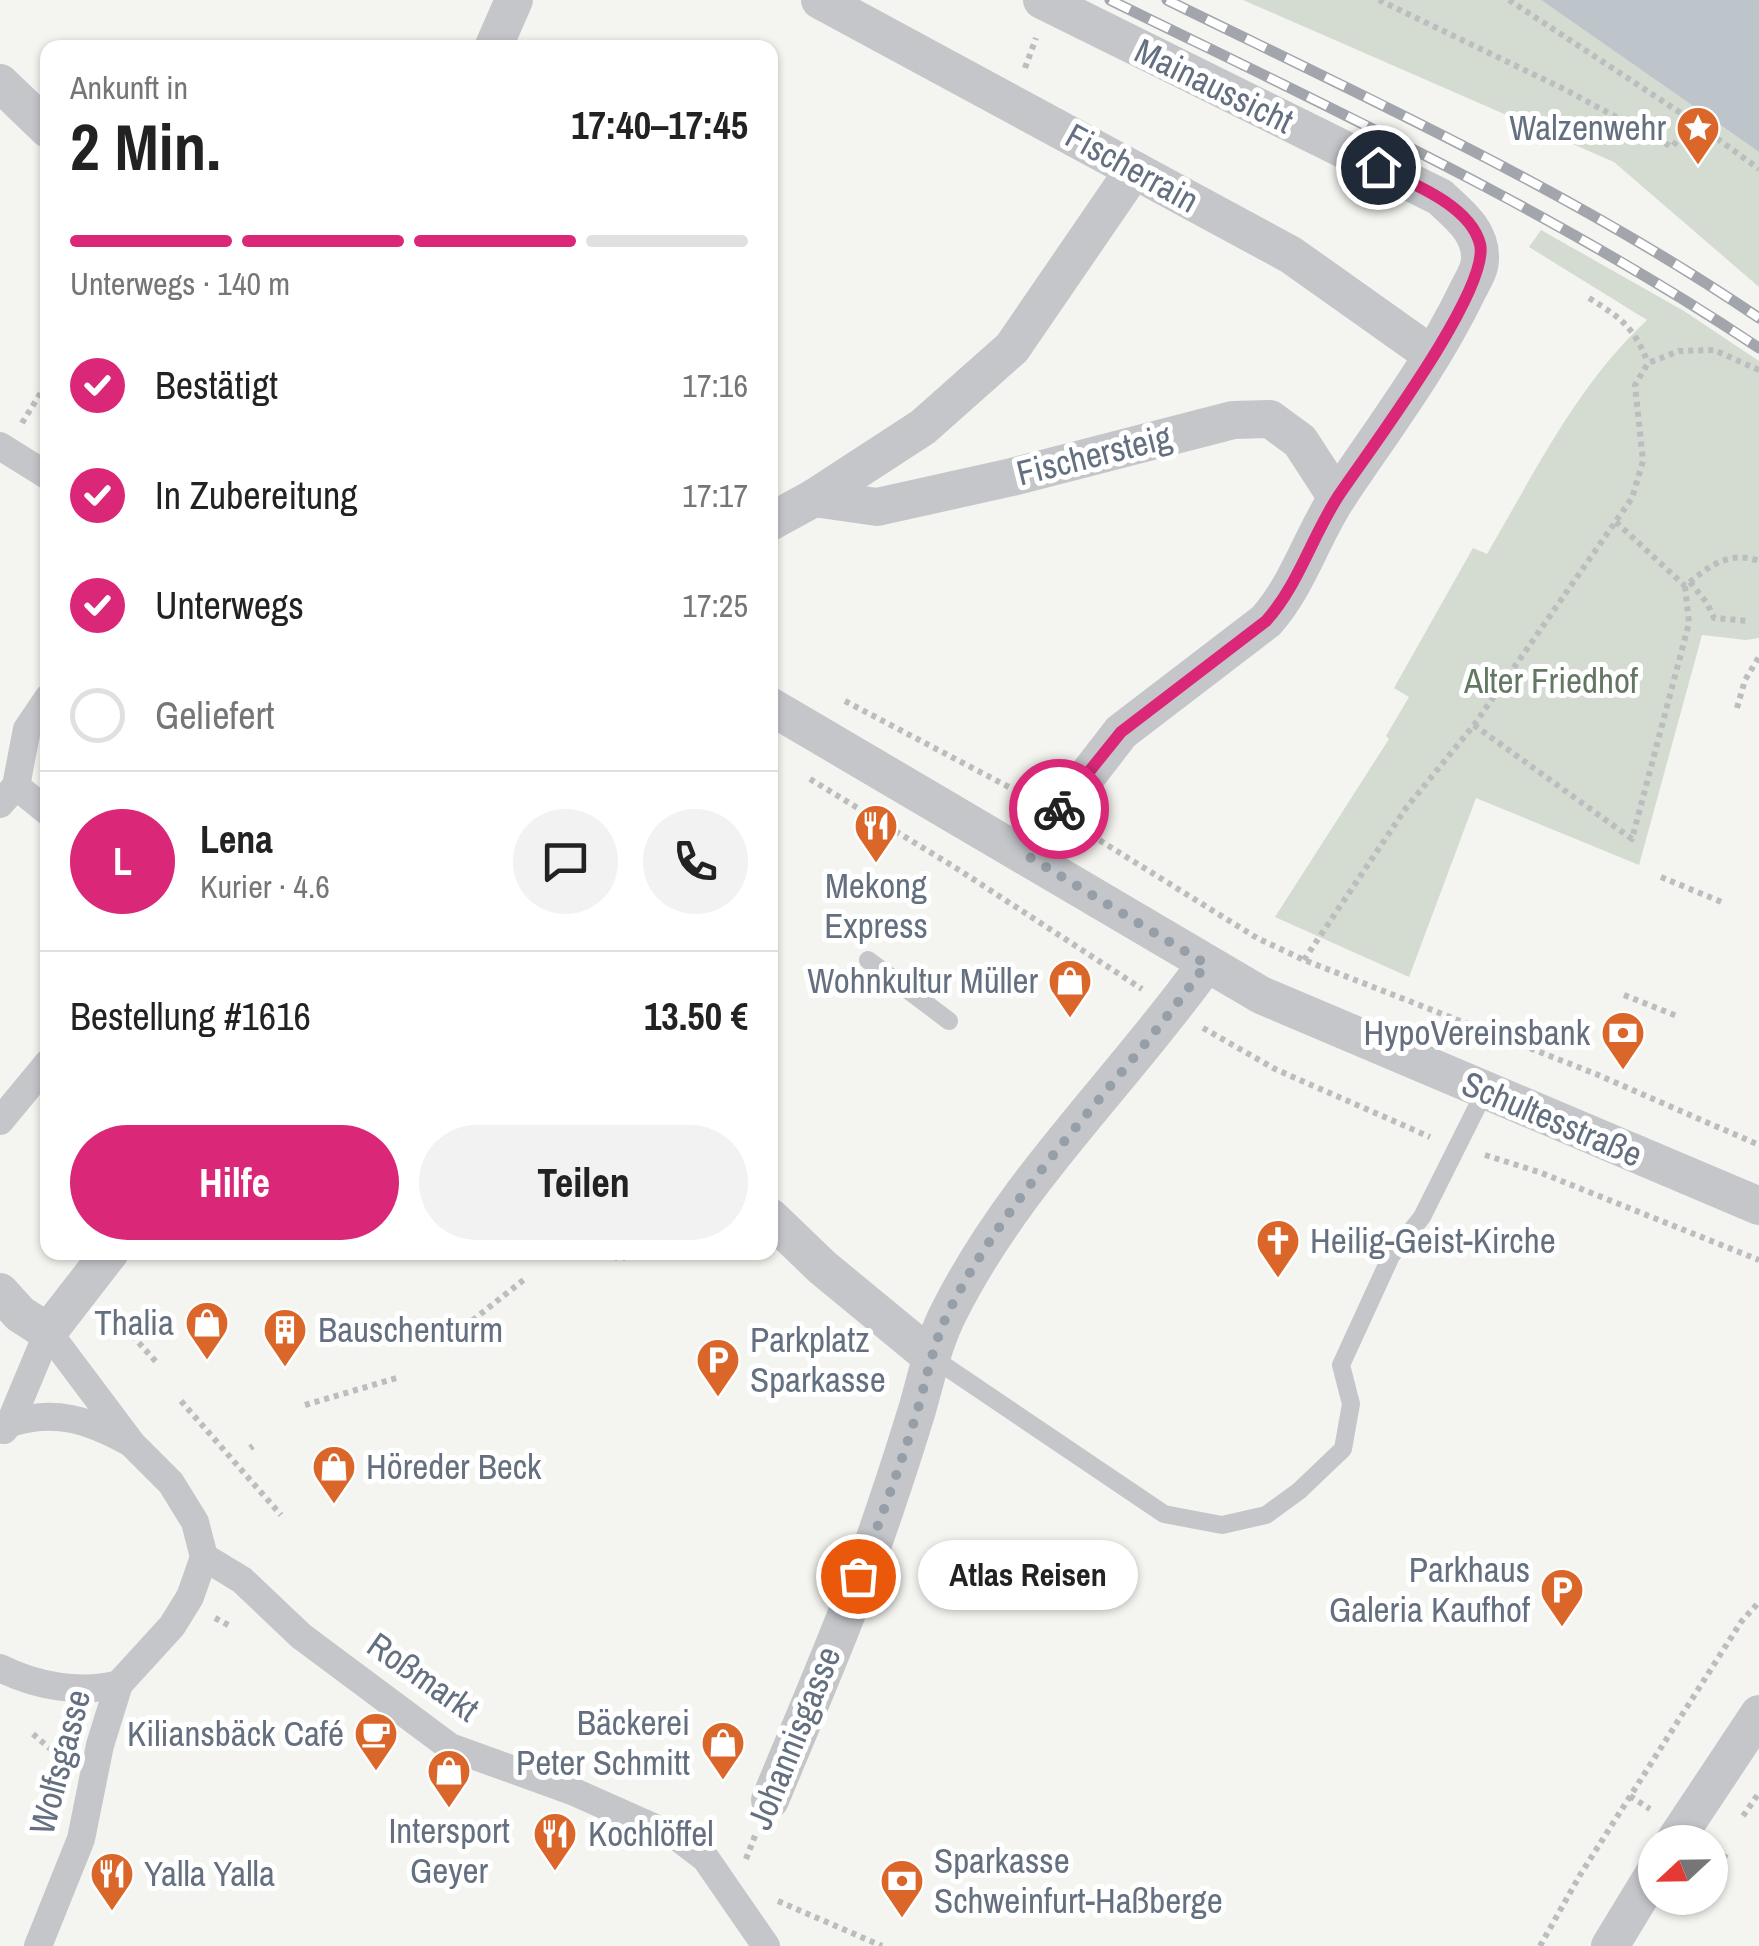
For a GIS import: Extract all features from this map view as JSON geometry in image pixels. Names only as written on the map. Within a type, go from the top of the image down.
[{"type":"street","points":[[496,40],[514,0]]},
{"type":"street","name":"Fischerrain","points":[[820,0],[1291,255],[1432,355]]},
{"type":"street","name":"Mainaussicht","points":[[1042,0],[1440,198],[1467,223],[1480,242],[1480,265],[1432,355]]},
{"type":"street","points":[[0,83],[40,121]]},
{"type":"street","points":[[778,518],[923,427],[1012,348],[1134,170]]},
{"type":"street","points":[[1026,855],[1121,732],[1266,621],[1282,602],[1337,498],[1432,355]]},
{"type":"street","name":"Fischersteig","points":[[814,498],[877,507],[1232,420],[1270,419],[1300,441],[1337,498]]},
{"type":"street","points":[[2,448],[40,471]]},
{"type":"street","points":[[40,710],[27,729],[8,795],[40,809]]},
{"type":"street","name":"Schultesstraße","points":[[778,712],[1261,996],[1759,1206]]},
{"type":"street","name":"Johannisgasse","points":[[770,1800],[888,1502],[930,1356],[950,1310],[990,1242],[1060,1147],[1206,964]]},
{"type":"street","points":[[0,1121],[40,1073]]},
{"type":"street","points":[[778,1225],[930,1356]]},
{"type":"street","points":[[5,1429],[48,1332],[104,1260]]},
{"type":"street","points":[[0,1292],[20,1314],[48,1332],[132,1444],[171,1482],[195,1522],[204,1557]]},
{"type":"street","points":[[5,1429],[29,1417],[62,1415],[97,1425],[132,1444]]},
{"type":"street","name":"Wolfsgasse","points":[[38,1946],[82,1838],[100,1745],[120,1684],[172,1626],[190,1597],[204,1557]]},
{"type":"street","name":"Roßmarkt","points":[[204,1557],[242,1580],[301,1636],[450,1746],[572,1791],[680,1839],[706,1858],[734,1887],[766,1946]]},
{"type":"street","points":[[0,1668],[43,1684],[101,1689],[120,1684]]},
{"type":"street","points":[[1685,1825],[1759,1714]]},
{"type":"street","points":[[1610,1946],[1638,1900]]},
{"type":"lane","points":[[868,960],[949,1021]]},
{"type":"lane","points":[[930,1356],[1164,1514],[1222,1524],[1266,1515],[1299,1491],[1342,1449],[1351,1404],[1340,1365],[1390,1256],[1422,1217],[1486,1091]]},
{"type":"path","points":[[1378,0],[1564,89],[1672,147],[1693,122]]},
{"type":"path","points":[[1509,0],[1759,169]]},
{"type":"path","points":[[1022,76],[1036,38]]},
{"type":"path","points":[[1588,298],[1618,316],[1637,335],[1648,363]]},
{"type":"path","points":[[1304,960],[1406,808],[1474,725],[1632,498],[1643,461],[1636,385],[1648,363],[1678,352],[1714,350],[1759,370]]},
{"type":"path","points":[[2,448],[40,393]]},
{"type":"path","points":[[1616,522],[1688,584],[1707,603],[1714,618],[1749,621]]},
{"type":"path","points":[[1688,584],[1717,561],[1745,556],[1759,560]]},
{"type":"path","points":[[1474,725],[1632,839],[1690,623],[1688,584]]},
{"type":"path","points":[[1737,708],[1745,680],[1759,657]]},
{"type":"path","points":[[830,694],[1056,813],[1257,938],[1759,1144]]},
{"type":"path","points":[[800,773],[970,877],[1173,1010]]},
{"type":"path","points":[[1661,878],[1724,903]]},
{"type":"path","points":[[1624,995],[1676,1016]]},
{"type":"path","points":[[448,1339],[526,1278]]},
{"type":"path","points":[[108,1308],[158,1364]]},
{"type":"path","points":[[304,1405],[400,1377]]},
{"type":"path","points":[[181,1402],[281,1515]]},
{"type":"path","points":[[1540,1946],[1620,1812],[1741,1622],[1759,1602]]},
{"type":"path","points":[[33,1734],[62,1759]]},
{"type":"path","name":"Johannisgasse","points":[[734,1887],[770,1800]]},
{"type":"path","points":[[734,1887],[882,1946]]},
{"type":"green space","points":[[1243,0],[1541,0],[1759,152],[1759,287],[1614,162]]},
{"type":"green space","name":"Alter Friedhof","points":[[1541,230],[1684,311],[1759,361],[1759,638],[1702,635],[1639,865],[1476,798],[1409,977],[1275,917],[1389,739],[1386,736],[1409,697],[1394,688],[1473,548],[1487,554],[1578,401],[1647,320],[1529,247]]},
{"type":"shaded area","points":[[1541,0],[1759,0],[1759,152]]},
{"type":"railway","points":[[1110,0],[1522,206],[1759,348]]},
{"type":"railway","points":[[1167,0],[1544,188],[1689,272],[1759,318]]},
{"type":"way so far","points":[[858,1576],[888,1502],[930,1356],[950,1310],[990,1242],[1050,1160],[1206,964],[1026,855],[1059,809]]},
{"type":"place","name":"Walzenwehr","points":[[1698,166]]},
{"type":"place","name":"Mekong Express","points":[[876,864]]},
{"type":"place","name":"Wohnkultur Müller","points":[[1070,1019]]},
{"type":"place","name":"HypoVereinsbank","points":[[1623,1071]]},
{"type":"place","name":"Heilig-Geist-Kirche","points":[[1278,1279]]},
{"type":"place","name":"Thalia","points":[[207,1361]]},
{"type":"place","name":"Bauschenturm","points":[[285,1368]]},
{"type":"place","name":"Parkplatz Sparkasse","points":[[718,1398]]},
{"type":"place","name":"Höreder Beck","points":[[334,1505]]},
{"type":"place","name":"Atlas Reisen","points":[[858,1576]]},
{"type":"place","name":"Parkhaus Galeria Kaufhof","points":[[1562,1628]]},
{"type":"place","name":"Kiliansbäck Café","points":[[376,1772]]},
{"type":"place","name":"Bäckerei Peter Schmitt","points":[[723,1781]]},
{"type":"place","name":"Intersport Geyer","points":[[449,1809]]},
{"type":"place","name":"Kochlöffel","points":[[555,1872]]},
{"type":"place","name":"Yalla Yalla","points":[[112,1912]]},
{"type":"place","name":"Sparkasse Schweinfurt-Haßberge","points":[[902,1919]]},
{"type":"route","points":[[1059,809],[1121,732],[1266,621],[1282,602],[1337,498],[1378,441],[1460,307],[1480,265],[1480,242],[1467,223],[1440,198],[1378,167]]}]
